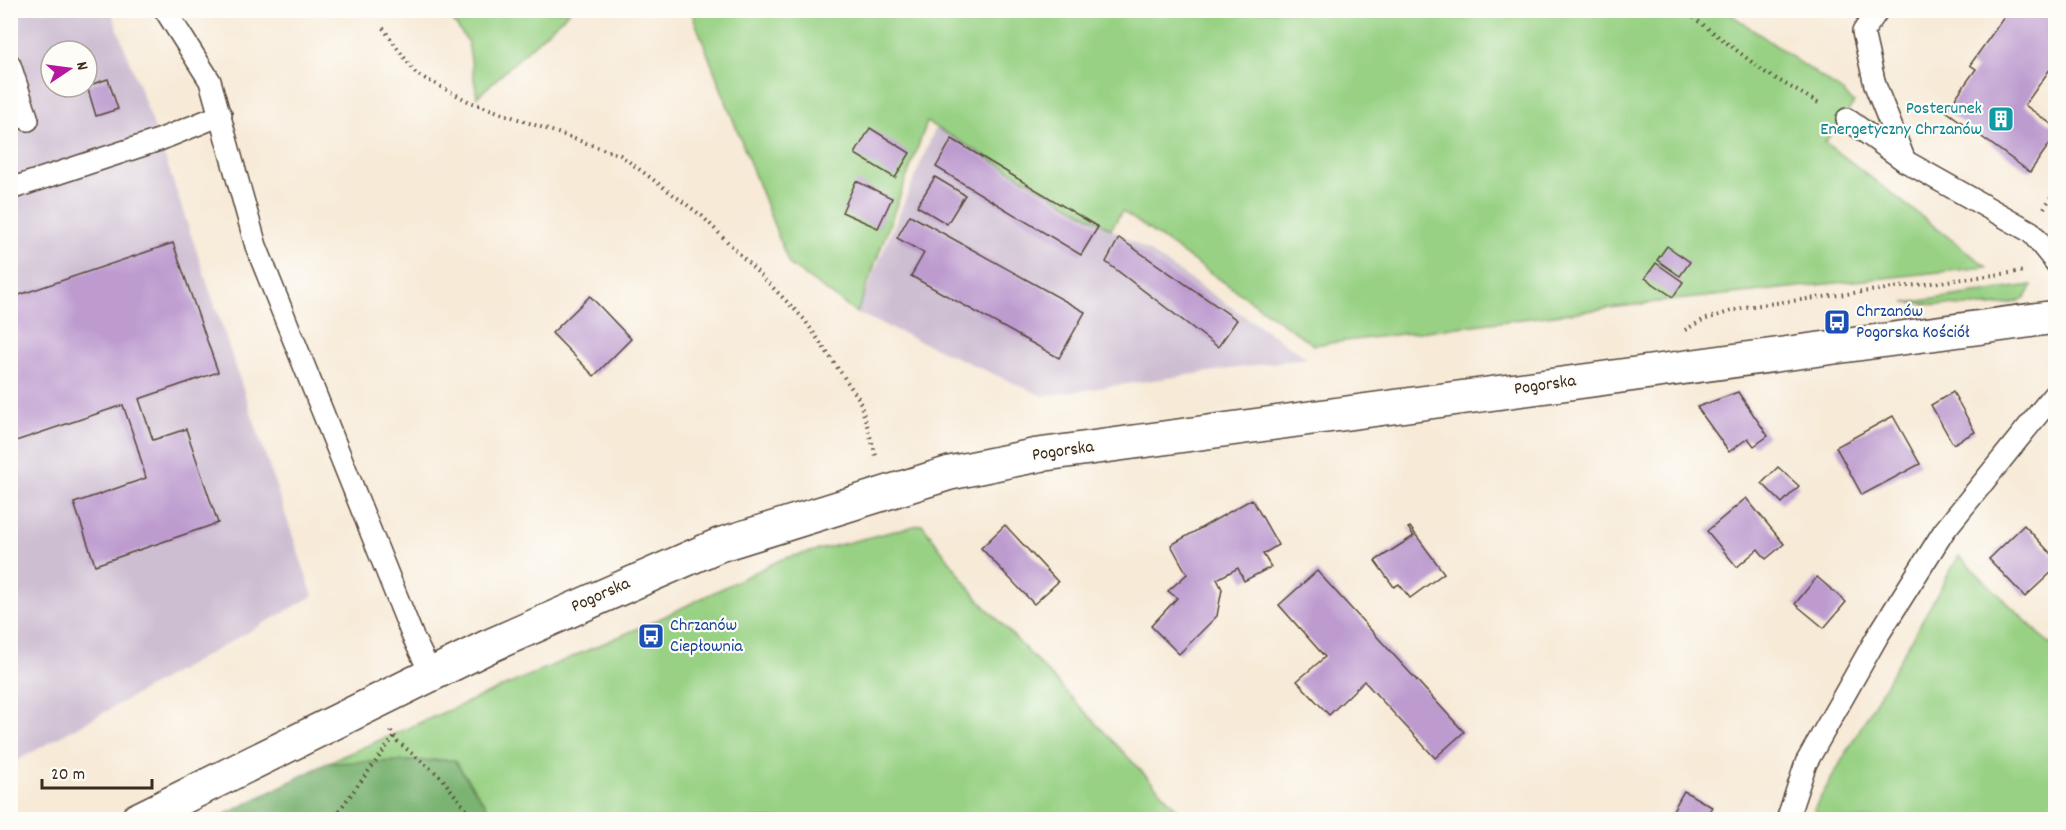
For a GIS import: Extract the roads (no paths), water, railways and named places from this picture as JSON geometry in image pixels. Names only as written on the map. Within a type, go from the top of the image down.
[{"type":"street","name":"Pogorska","points":[[137,819],[431,674],[718,545],[950,473],[1038,455],[2055,317]]},
{"type":"lane","points":[[165,10],[210,81],[256,246],[413,637],[431,674]]},
{"type":"lane","points":[[1878,10],[1863,32],[1875,85],[1905,161]]},
{"type":"lane","points":[[10,65],[28,120]]},
{"type":"lane","points":[[10,189],[159,140],[221,115]]},
{"type":"lane","points":[[1847,119],[1905,161],[2031,232],[2055,263]]},
{"type":"lane","points":[[1786,819],[1806,763],[1877,637],[1944,531],[2055,392]]},
{"type":"place","name":"Posterunek Energetyczny Chrzanów","points":[[2001,119]]},
{"type":"place","name":"Chrzanów Pogorska Kościół","points":[[1837,322]]},
{"type":"place","name":"Chrzanów Ciepłownia","points":[[651,636]]}]
